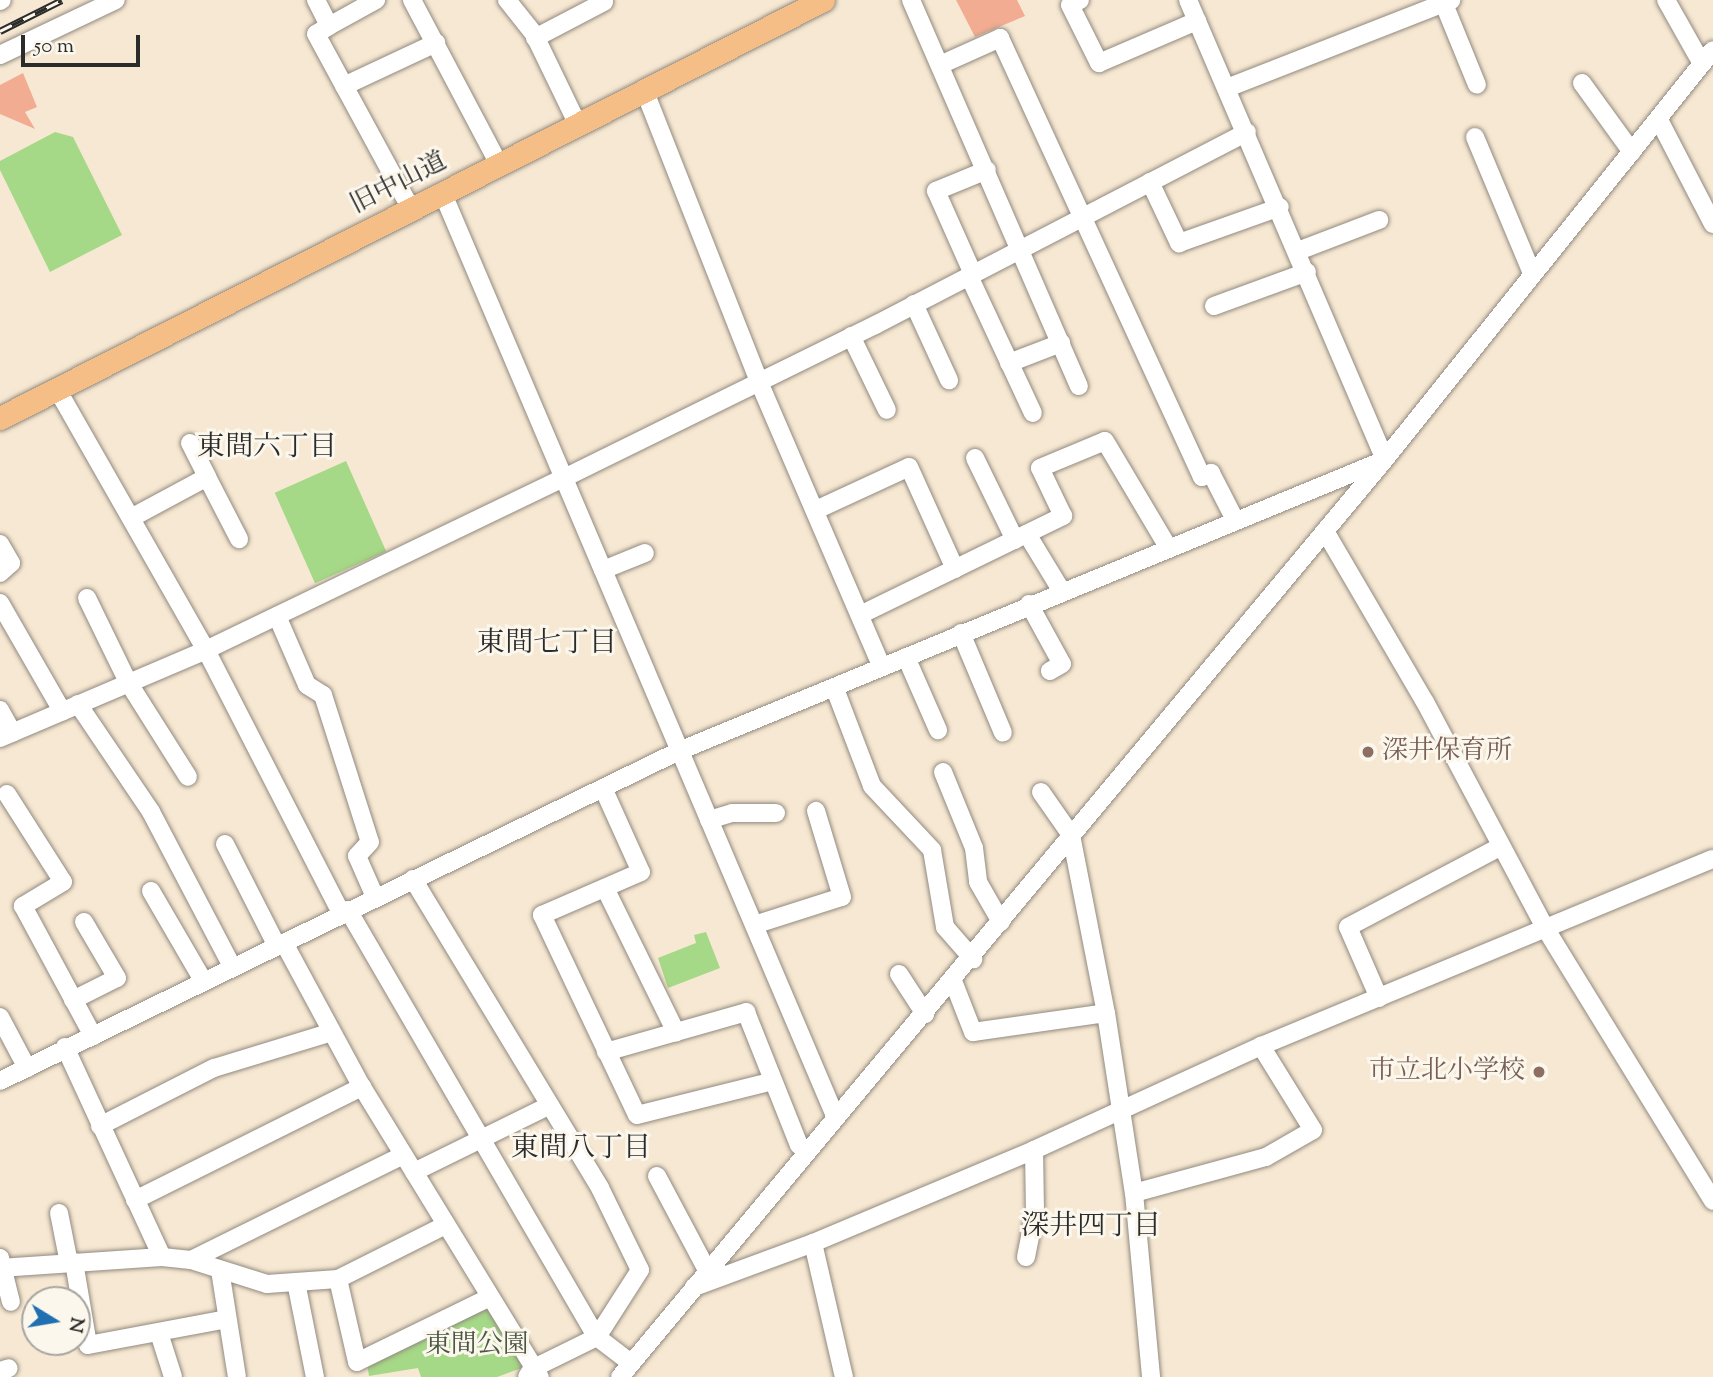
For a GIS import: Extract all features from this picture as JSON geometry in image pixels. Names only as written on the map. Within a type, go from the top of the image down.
[{"type":"main road","name":"旧中山道","points":[[0,418],[500,166],[818,1]]},
{"type":"street","points":[[0,55],[116,0]]},
{"type":"street","points":[[316,0],[329,26]]},
{"type":"street","points":[[376,0],[316,34],[411,209]]},
{"type":"street","points":[[412,0],[500,166]]},
{"type":"street","points":[[507,0],[535,38],[578,125]]},
{"type":"street","points":[[911,0],[1079,386]]},
{"type":"street","points":[[1080,0],[1070,5],[1099,63],[1198,21]]},
{"type":"street","points":[[1188,0],[1280,207],[1385,459]]},
{"type":"street","points":[[57,389],[206,650],[345,912],[597,1337],[626,1370],[807,1152],[973,959],[1071,835],[1385,459],[1531,271],[1659,120],[1708,57],[1667,0]]},
{"type":"street","points":[[1227,88],[1448,2],[1477,85]]},
{"type":"street","points":[[535,38],[591,4]]},
{"type":"street","points":[[940,65],[1000,38],[1202,477],[1211,473],[1234,518]]},
{"type":"street","points":[[344,86],[436,43]]},
{"type":"street","points":[[1582,83],[1632,152]]},
{"type":"street","points":[[645,92],[759,382],[862,614],[882,667]]},
{"type":"street","points":[[1659,120],[1713,224]]},
{"type":"street","points":[[0,710],[6,736],[206,650],[759,382],[1247,132]]},
{"type":"street","points":[[1475,137],[1531,271]]},
{"type":"street","points":[[987,170],[936,191],[1033,413]]},
{"type":"street","points":[[1150,183],[1179,243],[1280,207]]},
{"type":"street","points":[[443,194],[836,1118]]},
{"type":"street","points":[[1298,251],[1379,220]]},
{"type":"street","points":[[1214,306],[1307,272]]},
{"type":"street","points":[[914,304],[949,380]]},
{"type":"street","points":[[851,336],[887,410]]},
{"type":"street","points":[[1009,363],[1061,343]]},
{"type":"street","points":[[862,614],[1063,516],[1040,468],[1105,441],[1168,547]]},
{"type":"street","points":[[190,443],[239,539]]},
{"type":"street","points":[[975,458],[1021,537],[1061,590]]},
{"type":"street","points":[[0,1081],[65,1047],[93,1036],[680,751],[835,689],[1234,518],[1385,459]]},
{"type":"street","points":[[816,510],[909,467],[955,569]]},
{"type":"street","points":[[131,518],[207,477]]},
{"type":"street","points":[[1325,531],[1425,702],[1547,931],[1713,1202]]},
{"type":"street","points":[[0,544],[11,563],[0,573]]},
{"type":"street","points":[[603,570],[645,553]]},
{"type":"street","points":[[87,598],[128,682],[188,777]]},
{"type":"street","points":[[0,603],[70,708],[150,812],[233,968]]},
{"type":"street","points":[[1029,604],[1062,663],[1050,671]]},
{"type":"street","points":[[277,616],[307,685],[323,695],[370,842],[357,856],[376,897]]},
{"type":"street","points":[[961,634],[1003,733]]},
{"type":"street","points":[[906,657],[937,730]]},
{"type":"street","points":[[835,689],[872,786],[932,850],[946,928],[973,959]]},
{"type":"street","points":[[943,772],[974,848],[978,882],[1001,922]]},
{"type":"street","points":[[603,788],[641,873],[541,915],[637,1115],[773,1081]]},
{"type":"street","points":[[1041,792],[1071,835],[1106,1013],[1134,1193],[1151,1377]]},
{"type":"street","points":[[7,794],[63,882],[23,906],[93,1036]]},
{"type":"street","points":[[754,925],[842,897],[816,811]]},
{"type":"street","points":[[709,820],[732,813],[776,813]]},
{"type":"street","points":[[225,845],[362,1087],[533,1374],[597,1337],[640,1270],[600,1188],[413,879]]},
{"type":"street","points":[[1379,998],[1348,927],[1500,847]]},
{"type":"street","points":[[694,1287],[813,1243],[1034,1150],[1261,1046],[1547,931],[1713,859]]},
{"type":"street","points":[[605,888],[676,1032]]},
{"type":"street","points":[[152,891],[204,982]]},
{"type":"street","points":[[73,999],[117,978],[84,922]]},
{"type":"street","points":[[899,974],[925,1014]]},
{"type":"street","points":[[953,981],[973,1032],[1106,1013]]},
{"type":"street","points":[[606,1052],[746,1012],[799,1145],[807,1152]]},
{"type":"street","points":[[0,1017],[27,1068]]},
{"type":"street","points":[[100,1126],[214,1068],[332,1032]]},
{"type":"street","points":[[1134,1193],[1266,1157],[1313,1130],[1261,1046]]},
{"type":"street","points":[[65,1047],[162,1257]]},
{"type":"street","points":[[135,1200],[362,1087]]},
{"type":"street","points":[[414,1172],[548,1106]]},
{"type":"street","points":[[1026,1257],[1035,1212],[1034,1150]]},
{"type":"street","points":[[191,1260],[404,1155]]},
{"type":"street","points":[[657,1176],[708,1272]]},
{"type":"street","points":[[59,1213],[72,1262],[88,1345],[227,1319]]},
{"type":"street","points":[[11,1302],[1,1264],[162,1257],[191,1260],[267,1284],[338,1279],[446,1225]]},
{"type":"street","points":[[813,1243],[844,1377]]},
{"type":"street","points":[[220,1270],[237,1377]]},
{"type":"street","points":[[338,1279],[357,1362],[488,1298]]},
{"type":"street","points":[[296,1282],[315,1377]]},
{"type":"street","points":[[159,1333],[173,1377]]},
{"type":"green space","points":[[55,132],[73,137],[122,235],[50,272],[0,170],[0,161]]},
{"type":"green space","points":[[346,461],[386,551],[315,583],[275,493]]},
{"type":"green space","points":[[706,932],[720,968],[668,988],[658,958],[696,943],[694,935]]},
{"type":"green space","name":"東間公園","points":[[489,1306],[527,1366],[497,1377],[421,1377],[418,1368],[369,1376],[367,1364]]},
{"type":"building","points":[[956,0],[1017,0],[1025,16],[975,37]]},
{"type":"building","points":[[23,73],[37,107],[25,112],[35,129],[0,114],[0,85]]},
{"type":"railway","points":[[0,31],[62,0]]},
{"type":"place","name":"深井保育所","points":[[1368,752]]},
{"type":"place","name":"市立北小学校","points":[[1539,1072]]},
{"type":"district","name":"東間六丁目","points":[[267,448]]},
{"type":"district","name":"東間七丁目","points":[[547,644]]},
{"type":"district","name":"東間八丁目","points":[[581,1149]]},
{"type":"district","name":"深井四丁目","points":[[1091,1227]]}]
